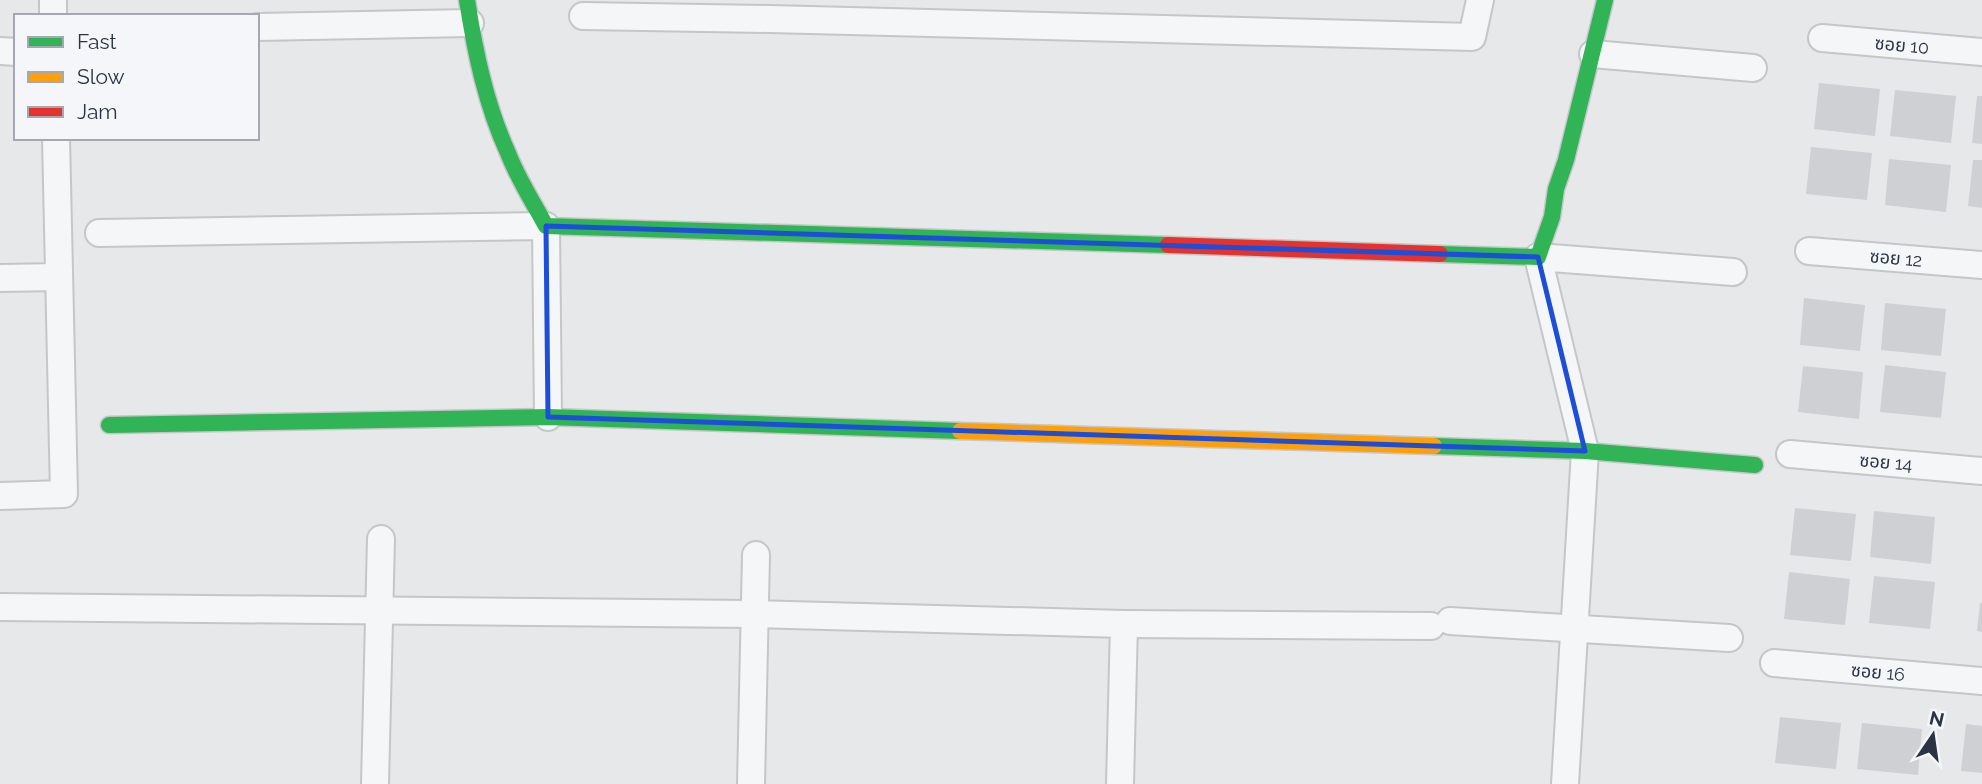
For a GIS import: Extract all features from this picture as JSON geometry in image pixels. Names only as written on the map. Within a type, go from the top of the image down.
[{"type":"street","points":[[583,16],[770,10],[1472,37],[1480,0]]},
{"type":"street","points":[[1565,784],[1586,451],[1538,257],[1552,217],[1556,189],[1566,160],[1605,0]]},
{"type":"street","points":[[259,27],[469,11],[489,101],[505,148],[546,226],[548,417]]},
{"type":"street","name":"ซอย 10","points":[[1822,38],[1982,52]]},
{"type":"street","points":[[1592,54],[1753,68]]},
{"type":"street","points":[[0,496],[64,494],[56,140]]},
{"type":"street","points":[[99,233],[546,226],[1538,257],[1733,272]]},
{"type":"street","name":"ซอย 12","points":[[1809,251],[1982,265]]},
{"type":"street","points":[[0,278],[59,277]]},
{"type":"street","points":[[109,425],[548,417],[1586,451],[1755,465]]},
{"type":"street","name":"ซอย 14","points":[[1790,454],[1982,471]]},
{"type":"street","points":[[374,784],[381,539]]},
{"type":"street","points":[[751,784],[756,555]]},
{"type":"street","points":[[0,607],[754,614],[1124,624],[1441,623],[1730,638]]},
{"type":"street","points":[[1119,784],[1124,624]]},
{"type":"street","name":"ซอย 16","points":[[1774,663],[1982,681]]},
{"type":"highlighted area","points":[[546,226],[1538,257],[1585,451],[548,417]]},
{"type":"building","points":[[1819,83],[1880,89],[1875,136],[1814,129]]},
{"type":"building","points":[[1895,90],[1956,96],[1951,143],[1890,136]]},
{"type":"building","points":[[1977,96],[1982,96],[1982,144],[1972,143]]},
{"type":"building","points":[[1811,147],[1872,153],[1867,200],[1806,194]]},
{"type":"building","points":[[1889,159],[1951,165],[1946,212],[1885,205]]},
{"type":"building","points":[[1973,160],[1982,160],[1982,208],[1968,206]]},
{"type":"building","points":[[1804,298],[1865,305],[1860,351],[1800,345]]},
{"type":"building","points":[[1885,303],[1946,309],[1941,356],[1881,350]]},
{"type":"building","points":[[1885,365],[1946,372],[1941,418],[1880,412]]},
{"type":"building","points":[[1803,366],[1863,372],[1859,419],[1798,412]]},
{"type":"building","points":[[1795,508],[1856,514],[1851,561],[1790,555]]},
{"type":"building","points":[[1874,511],[1935,517],[1931,564],[1870,557]]},
{"type":"building","points":[[1789,572],[1850,579],[1845,625],[1784,619]]},
{"type":"building","points":[[1874,576],[1935,582],[1930,629],[1869,623]]},
{"type":"building","points":[[1982,603],[1982,632],[1977,631]]},
{"type":"building","points":[[1780,717],[1841,723],[1836,769],[1775,763]]},
{"type":"building","points":[[1862,723],[1922,729],[1918,775],[1857,769]]},
{"type":"building","points":[[1966,724],[1982,726],[1982,773],[1961,771]]},
{"type":"traffic: fast","points":[[467,0],[478,59],[493,116],[516,172],[546,226],[1168,245]]},
{"type":"traffic: fast","points":[[1440,254],[1538,257],[1552,217],[1556,189],[1566,160],[1605,0]]},
{"type":"traffic: fast","points":[[109,425],[548,417],[960,431]]},
{"type":"traffic: fast","points":[[1434,446],[1585,451],[1755,465]]},
{"type":"traffic: slow","points":[[960,431],[1434,446]]},
{"type":"traffic: jam","points":[[1168,245],[1440,254]]}]
